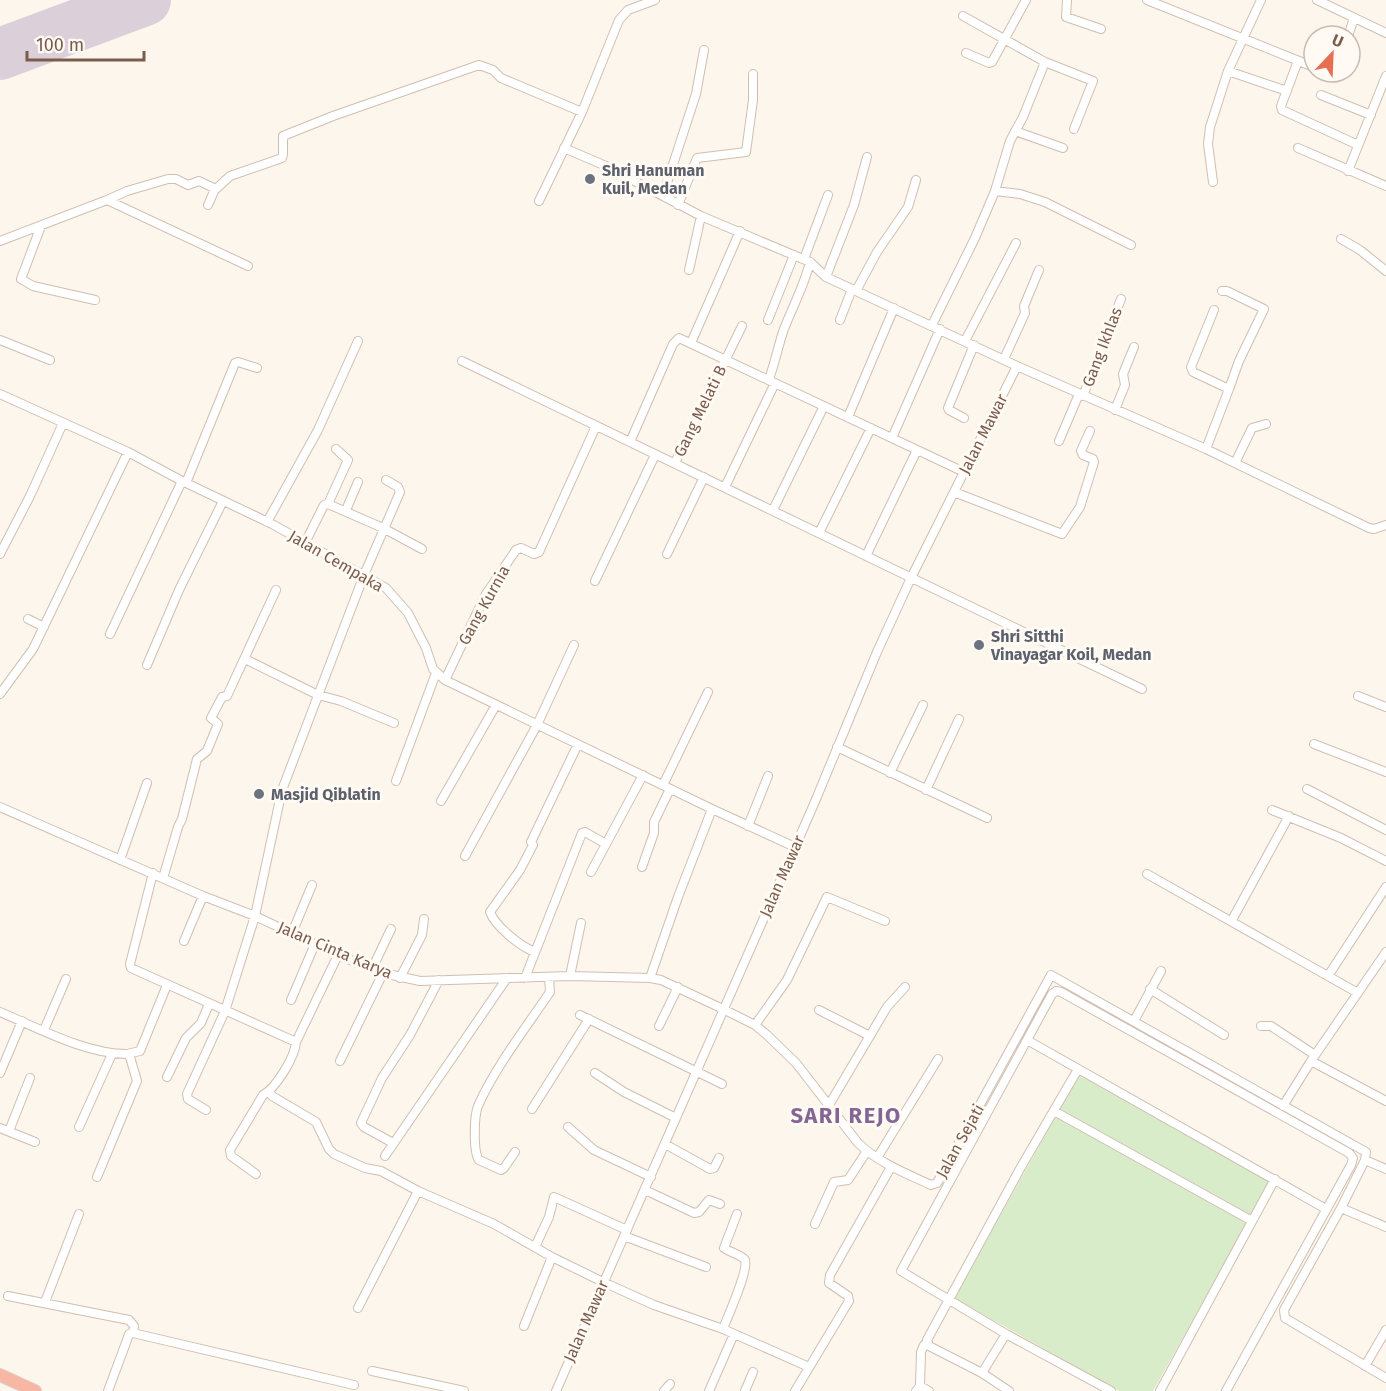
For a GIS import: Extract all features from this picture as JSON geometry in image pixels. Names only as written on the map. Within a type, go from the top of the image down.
[{"type":"highway","points":[[0,1375],[35,1391]]},
{"type":"street","points":[[539,201],[582,112],[621,16],[628,10],[655,0]]},
{"type":"street","points":[[966,53],[992,62],[1026,0]]},
{"type":"street","points":[[1067,0],[1066,17],[1101,29]]},
{"type":"street","points":[[1147,0],[1302,62]]},
{"type":"street","points":[[1213,182],[1208,144],[1209,127],[1228,71],[1261,0]]},
{"type":"street","points":[[1317,0],[1386,33]]},
{"type":"street","points":[[963,16],[1045,62],[1093,81],[1074,129]]},
{"type":"street","points":[[1352,24],[1354,18]]},
{"type":"street","points":[[663,195],[696,94],[704,50]]},
{"type":"street","points":[[1298,61],[1281,106],[1282,110],[1358,145]]},
{"type":"street","points":[[892,438],[936,327],[995,192],[1007,148],[1045,62]]},
{"type":"street","points":[[208,206],[215,189],[230,176],[282,158],[284,154],[283,136],[472,66],[486,66],[501,78],[582,112]]},
{"type":"street","points":[[1228,71],[1287,91]]},
{"type":"street","points":[[678,205],[698,157],[746,152],[753,74]]},
{"type":"street","points":[[1348,171],[1386,76]]},
{"type":"street","points":[[1321,95],[1371,114]]},
{"type":"street","points":[[1015,131],[1063,148]]},
{"type":"street","points":[[564,148],[663,195],[701,216],[807,260],[826,277],[1081,395],[1206,448],[1369,528],[1374,529],[1386,525]]},
{"type":"street","points":[[1298,148],[1386,186]]},
{"type":"street","points":[[826,277],[854,205],[867,157]]},
{"type":"street","points":[[0,241],[127,191],[171,178],[188,184],[199,181],[215,189]]},
{"type":"street","points":[[840,320],[854,290],[908,207],[916,180]]},
{"type":"street","points":[[995,192],[1020,194],[1045,202],[1131,245]]},
{"type":"street","points":[[725,487],[772,381],[785,328],[800,296],[807,260],[828,195]]},
{"type":"street","points":[[107,200],[248,266]]},
{"type":"street","points":[[689,270],[701,216]]},
{"type":"street","points":[[41,226],[21,279],[33,286],[95,300]]},
{"type":"street","points":[[691,343],[740,231]]},
{"type":"street","points":[[1341,239],[1360,250],[1386,271]]},
{"type":"street","points":[[965,341],[1016,243]]},
{"type":"street","points":[[768,320],[794,255]]},
{"type":"street","points":[[1004,359],[1025,314],[1024,306],[1039,270]]},
{"type":"street","points":[[1206,448],[1239,361],[1264,308],[1227,291],[1222,291]]},
{"type":"street","name":"Gang Ikhlas","points":[[1059,441],[1121,299]]},
{"type":"street","points":[[848,417],[894,308]]},
{"type":"street","points":[[1214,310],[1191,370],[1229,389]]},
{"type":"street","name":"Gang Melati B","points":[[675,463],[742,326]]},
{"type":"street","points":[[630,442],[677,339],[726,359],[964,472]]},
{"type":"street","points":[[0,340],[50,360]]},
{"type":"street","points":[[267,522],[318,430],[358,341]]},
{"type":"street","points":[[964,418],[948,408],[974,345]]},
{"type":"street","points":[[1115,410],[1125,385],[1123,374],[1134,347]]},
{"type":"street","points":[[462,361],[1142,689]]},
{"type":"street","points":[[110,634],[184,482],[235,363],[257,368]]},
{"type":"street","name":"Jalan Mawar","points":[[556,1391],[795,847],[877,652],[911,578],[1017,366]]},
{"type":"street","name":"Jalan Cempaka","points":[[0,394],[128,452],[267,522],[386,588],[408,612],[436,673],[445,680],[795,847]]},
{"type":"street","points":[[773,510],[824,406]]},
{"type":"street","points":[[0,554],[30,496],[63,423]]},
{"type":"street","points":[[1236,463],[1252,428],[1266,424]]},
{"type":"street","name":"Gang Kurnia","points":[[445,680],[486,594],[516,550],[522,548],[534,554],[539,552],[596,426]]},
{"type":"street","points":[[819,533],[871,428]]},
{"type":"street","points":[[954,492],[1062,534],[1080,507],[1094,462],[1081,451],[1090,431]]},
{"type":"street","points":[[305,543],[324,505],[328,504],[348,460],[336,449]]},
{"type":"street","points":[[866,556],[917,450]]},
{"type":"street","points":[[0,694],[33,649],[128,452]]},
{"type":"street","points":[[595,582],[655,454]]},
{"type":"street","points":[[667,554],[704,477]]},
{"type":"street","points":[[206,1110],[189,1099],[188,1094],[225,1011],[255,916],[282,790],[364,574],[400,492],[398,487],[386,480]]},
{"type":"street","points":[[346,510],[358,482]]},
{"type":"street","points":[[147,665],[179,590],[223,501]]},
{"type":"street","points":[[328,504],[346,510],[422,549]]},
{"type":"street","points":[[163,878],[182,819],[197,759],[207,751],[218,724],[211,718],[222,697],[227,696],[276,590]]},
{"type":"street","points":[[28,619],[44,627]]},
{"type":"street","points":[[465,856],[537,725],[574,645]]},
{"type":"street","points":[[245,659],[318,695],[341,701],[394,723]]},
{"type":"street","points":[[396,781],[436,673]]},
{"type":"street","points":[[642,867],[666,787],[708,692]]},
{"type":"street","points":[[1358,696],[1386,707]]},
{"type":"street","points":[[441,801],[496,705]]},
{"type":"street","points":[[890,773],[923,705]]},
{"type":"street","points":[[926,790],[959,719]]},
{"type":"street","points":[[536,952],[507,933],[490,912],[526,860],[533,845],[531,842],[578,744]]},
{"type":"street","points":[[1314,744],[1386,772]]},
{"type":"street","points":[[837,747],[987,818]]},
{"type":"street","points":[[591,872],[643,775]]},
{"type":"street","points":[[748,826],[768,776]]},
{"type":"street","points":[[120,860],[147,783]]},
{"type":"street","points":[[1307,789],[1386,830]]},
{"type":"street","name":"Jalan Cinta Karya","points":[[0,807],[255,916],[338,956],[400,978],[420,981],[570,976],[650,978],[678,987],[723,1009]]},
{"type":"street","points":[[650,978],[712,809]]},
{"type":"street","points":[[1272,810],[1341,838],[1386,861]]},
{"type":"street","points":[[1232,920],[1289,816]]},
{"type":"street","points":[[525,978],[582,833],[585,832],[606,844]]},
{"type":"street","points":[[153,873],[130,964],[134,971],[296,1042]]},
{"type":"street","points":[[1147,874],[1358,993]]},
{"type":"street","points":[[292,933],[312,885]]},
{"type":"street","points":[[1328,976],[1386,887]]},
{"type":"street","points":[[184,941],[204,896]]},
{"type":"street","points":[[755,1025],[787,980],[827,897],[885,921]]},
{"type":"street","points":[[400,978],[422,935],[424,919]]},
{"type":"street","points":[[570,976],[581,923]]},
{"type":"street","points":[[372,969],[391,929]]},
{"type":"street","points":[[291,1000],[315,944]]},
{"type":"street","points":[[256,1174],[231,1156],[230,1150],[263,1095],[270,1092],[294,1054],[296,1042],[338,956]]},
{"type":"street","points":[[1283,1106],[1313,1058],[1385,956]]},
{"type":"street","points":[[1161,971],[1134,1021],[1364,1150],[1367,1156],[1283,1315],[1386,1378]]},
{"type":"street","points":[[340,1061],[383,973]]},
{"type":"street","name":"Jalan Sejati","points":[[723,1009],[755,1025],[796,1063],[858,1143],[867,1151],[891,1167],[931,1185],[937,1183],[1051,975],[1134,1021]]},
{"type":"street","points":[[515,1152],[501,1170],[479,1161],[474,1145],[477,1109],[497,1072],[550,992],[549,977]]},
{"type":"street","points":[[385,1156],[507,978]]},
{"type":"street","points":[[44,1030],[66,979]]},
{"type":"street","points":[[393,1143],[361,1123],[382,1078],[410,1035],[439,980]]},
{"type":"street","points":[[0,1012],[81,1046],[112,1054],[128,1054],[140,1051],[167,985]]},
{"type":"street","points":[[659,1026],[678,987]]},
{"type":"street","points":[[829,1105],[887,1006],[905,987]]},
{"type":"street","points":[[1150,989],[1224,1035]]},
{"type":"street","points":[[1111,1391],[948,1301],[903,1274],[902,1269],[1052,994],[1059,991],[1348,1153],[1353,1158],[1226,1391]]},
{"type":"street","points":[[167,1077],[185,1039],[201,1023],[209,1004]]},
{"type":"street","points":[[819,1010],[870,1036]]},
{"type":"street","points":[[580,1015],[722,1084]]},
{"type":"street","points":[[532,1109],[589,1019]]},
{"type":"street","points":[[0,1073],[22,1021]]},
{"type":"street","points":[[1261,1026],[1271,1026],[1313,1058],[1386,1101]]},
{"type":"street","points":[[1027,1040],[1326,1209]]},
{"type":"street","points":[[79,1127],[112,1054]]},
{"type":"street","points":[[97,1177],[137,1081],[128,1054]]},
{"type":"street","points":[[877,1158],[938,1059]]},
{"type":"street","points":[[930,1391],[918,1388],[921,1352],[924,1345],[1078,1069]]},
{"type":"street","points":[[595,1073],[624,1092],[676,1118]]},
{"type":"street","points":[[9,1131],[30,1077]]},
{"type":"street","points":[[270,1092],[272,1096],[316,1122],[329,1149],[334,1154],[365,1168],[381,1172],[494,1224],[552,1257],[654,1305],[723,1329],[809,1367]]},
{"type":"street","points":[[1054,1111],[1252,1221]]},
{"type":"street","points":[[568,1127],[594,1149],[651,1177]]},
{"type":"street","points":[[0,1128],[35,1142]]},
{"type":"street","points":[[665,1144],[710,1169],[714,1168],[719,1158]]},
{"type":"street","points":[[814,1224],[834,1182],[848,1180],[867,1151]]},
{"type":"street","points":[[1365,1160],[1386,1169]]},
{"type":"street","points":[[795,1391],[849,1301],[848,1296],[829,1283],[830,1275],[891,1167]]},
{"type":"street","points":[[1160,1391],[1275,1179]]},
{"type":"street","points":[[645,1190],[694,1213],[699,1212],[709,1200],[720,1204]]},
{"type":"street","points":[[358,1308],[418,1191]]},
{"type":"street","points":[[535,1247],[549,1217],[554,1197],[625,1233],[706,1267]]},
{"type":"street","points":[[1341,1208],[1386,1227]]},
{"type":"street","points":[[45,1302],[80,1214]]},
{"type":"street","points":[[723,1329],[742,1279],[745,1263],[742,1258],[724,1248],[737,1214]]},
{"type":"street","points":[[524,1326],[552,1257]]},
{"type":"street","points":[[8,1296],[129,1320],[134,1326],[133,1333]]},
{"type":"street","points":[[1365,1365],[1386,1330]]},
{"type":"street","points":[[108,1391],[129,1334],[133,1333],[354,1385]]},
{"type":"street","points":[[709,1391],[734,1334]]},
{"type":"street","points":[[982,1373],[1006,1334]]},
{"type":"street","points":[[927,1343],[982,1373],[1009,1391]]},
{"type":"street","points":[[372,1371],[464,1391]]},
{"type":"street","points":[[745,1391],[753,1372]]},
{"type":"street","points":[[664,1391],[670,1384]]},
{"type":"green space","points":[[1080,1073],[1271,1181],[1153,1391],[1119,1391],[954,1298]]},
{"type":"runway","points":[[0,54],[145,0]]},
{"type":"place","name":"Shri Hanuman Kuil, Medan","points":[[590,179]]},
{"type":"place","name":"Shri Sitthi Vinayagar Koil, Medan","points":[[979,645]]},
{"type":"place","name":"Masjid Qiblatin","points":[[259,794]]},
{"type":"district","name":"SARI REJO","points":[[846,1115]]}]
